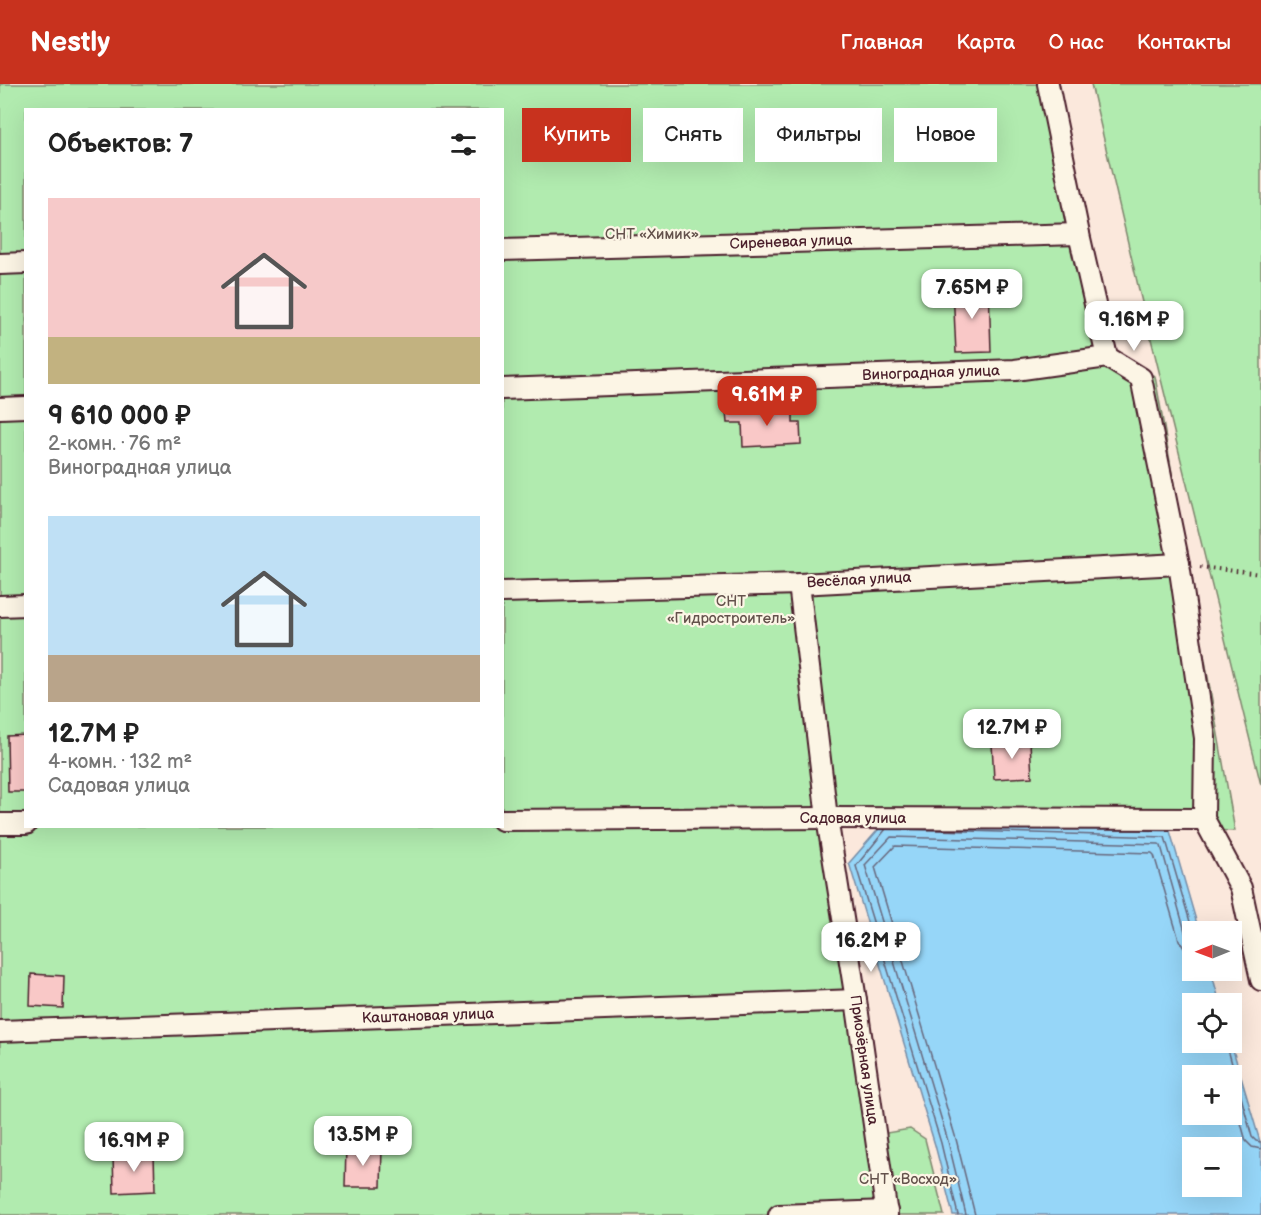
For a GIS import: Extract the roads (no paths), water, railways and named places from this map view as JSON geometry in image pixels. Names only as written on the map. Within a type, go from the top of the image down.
[{"type":"street","points":[[1048,84],[1107,357],[1141,378],[1179,564],[1205,738],[1204,819],[1241,888],[1261,980]]},
{"type":"street","name":"Сиреневая улица","points":[[504,250],[1079,234]]},
{"type":"street","points":[[0,264],[24,263]]},
{"type":"street","name":"Виноградная улица","points":[[504,389],[1016,370],[1107,357]]},
{"type":"street","points":[[0,408],[24,407]]},
{"type":"street","name":"Весёлая улица","points":[[504,592],[799,584],[1179,564]]},
{"type":"street","name":"Приозёрная улица","points":[[799,584],[827,818],[887,1213]]},
{"type":"street","points":[[0,606],[24,605]]},
{"type":"street","name":"Садовая улица","points":[[504,820],[1204,819]]},
{"type":"street","points":[[0,824],[24,824]]},
{"type":"street","name":"Каштановая улица","points":[[0,1031],[856,1000]]},
{"type":"street","points":[[779,1215],[887,1213]]},
{"type":"water","points":[[884,823],[1170,831],[1196,921],[1182,921],[1182,981],[1214,981],[1217,993],[1182,993],[1182,1053],[1234,1053],[1237,1065],[1182,1065],[1182,1125],[1242,1125],[1242,1080],[1261,1145],[1261,1215],[953,1215],[935,1145],[849,863]]},
{"type":"park label","name":"СНТ «Химик»","points":[[652,234]]},
{"type":"park label","name":"СНТ «Гидростроитель»","points":[[731,610]]},
{"type":"park label","name":"СНТ «Восход»","points":[[908,1179]]}]
